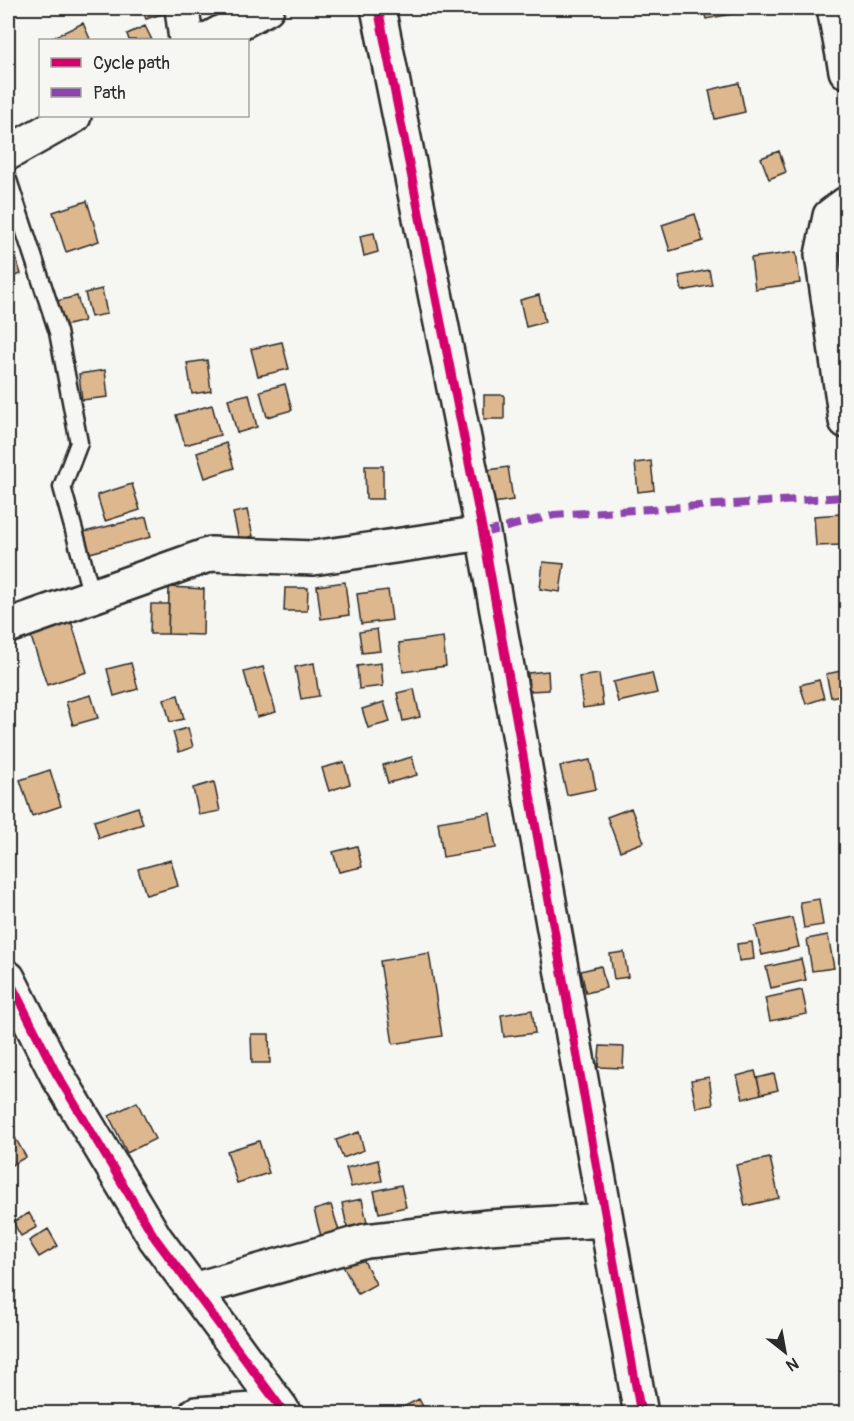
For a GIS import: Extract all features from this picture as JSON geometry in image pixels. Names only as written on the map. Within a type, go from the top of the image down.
[{"type":"street","points":[[182,8],[186,39]]},
{"type":"street","points":[[209,39],[267,8]]},
{"type":"street","points":[[378,8],[483,533],[641,1413]]},
{"type":"street","points":[[834,8],[846,71]]},
{"type":"street","points":[[8,153],[72,117]]},
{"type":"street","points":[[846,204],[830,216],[822,255],[846,421]]},
{"type":"street","points":[[8,626],[211,554],[313,558],[483,533]]},
{"type":"street","points":[[8,978],[56,1073],[155,1238],[283,1411]]},
{"type":"street","points":[[193,1290],[366,1241],[488,1227],[606,1220]]},
{"type":"street","points":[[196,1413],[283,1411]]},
{"type":"lane","points":[[8,180],[58,332],[79,443],[62,488],[92,596]]},
{"type":"building","points":[[142,8],[173,8],[174,10],[146,19]]},
{"type":"building","points":[[703,8],[748,8],[748,11],[706,19]]},
{"type":"building","points":[[83,23],[90,39],[52,39]]},
{"type":"building","points":[[145,26],[152,39],[129,39],[127,34]]},
{"type":"building","points":[[739,83],[745,112],[715,119],[709,90]]},
{"type":"building","points":[[779,151],[786,172],[769,179],[761,158]]},
{"type":"building","points":[[87,201],[99,241],[66,252],[53,212]]},
{"type":"building","points":[[695,214],[703,241],[670,251],[662,225]]},
{"type":"building","points":[[374,233],[378,252],[364,256],[360,236]]},
{"type":"building","points":[[10,239],[21,274],[8,278],[8,240]]},
{"type":"building","points":[[796,252],[800,283],[755,289],[751,258]]},
{"type":"building","points":[[709,270],[712,285],[682,291],[679,276]]},
{"type":"building","points":[[102,289],[107,314],[91,317],[85,293]]},
{"type":"building","points":[[539,295],[545,322],[526,327],[520,300]]},
{"type":"building","points":[[77,296],[84,321],[64,326],[57,301]]},
{"type":"building","points":[[282,342],[289,369],[258,376],[251,349]]},
{"type":"building","points":[[207,360],[211,391],[192,394],[187,363]]},
{"type":"building","points":[[105,370],[108,397],[82,400],[79,374]]},
{"type":"building","points":[[285,384],[292,410],[267,417],[260,391]]},
{"type":"building","points":[[249,394],[257,427],[237,433],[228,399]]},
{"type":"building","points":[[484,395],[504,395],[504,419],[484,419]]},
{"type":"building","points":[[212,405],[220,435],[185,445],[176,415]]},
{"type":"building","points":[[226,443],[234,468],[205,478],[197,453]]},
{"type":"building","points":[[651,461],[654,490],[638,492],[635,463]]},
{"type":"building","points":[[365,466],[383,466],[383,499],[366,499]]},
{"type":"building","points":[[508,467],[513,500],[493,503],[488,470]]},
{"type":"building","points":[[132,484],[140,510],[105,521],[97,495]]},
{"type":"building","points":[[247,510],[253,536],[239,540],[233,513]]},
{"type":"building","points":[[841,514],[842,545],[816,546],[814,516]]},
{"type":"building","points":[[146,517],[151,537],[86,554],[80,533]]},
{"type":"building","points":[[543,562],[564,564],[560,592],[540,589]]},
{"type":"building","points":[[345,582],[349,615],[321,619],[317,586]]},
{"type":"building","points":[[169,587],[204,589],[203,635],[168,634]]},
{"type":"building","points":[[285,588],[308,588],[307,611],[284,611]]},
{"type":"building","points":[[388,590],[392,620],[361,624],[357,594]]},
{"type":"building","points":[[151,604],[169,604],[168,634],[150,634]]},
{"type":"building","points":[[71,621],[87,672],[47,685],[30,634]]},
{"type":"building","points":[[377,629],[380,651],[362,653],[359,632]]},
{"type":"building","points":[[443,637],[446,666],[403,672],[399,643]]},
{"type":"building","points":[[131,663],[138,689],[114,696],[107,669]]},
{"type":"building","points":[[314,663],[319,696],[301,699],[295,667]]},
{"type":"building","points":[[381,663],[383,686],[359,689],[357,666]]},
{"type":"building","points":[[263,667],[276,712],[257,717],[244,672]]},
{"type":"building","points":[[846,670],[846,694],[831,697],[826,674]]},
{"type":"building","points":[[548,671],[549,690],[529,691],[528,673]]},
{"type":"building","points":[[652,673],[657,693],[618,702],[613,682]]},
{"type":"building","points":[[599,674],[603,705],[583,708],[579,677]]},
{"type":"building","points":[[819,680],[824,698],[806,704],[800,685]]},
{"type":"building","points":[[414,689],[420,717],[403,721],[397,693]]},
{"type":"building","points":[[91,695],[98,718],[73,725],[66,702]]},
{"type":"building","points":[[178,695],[184,719],[170,722],[164,699]]},
{"type":"building","points":[[384,702],[390,722],[368,728],[362,709]]},
{"type":"building","points":[[188,728],[193,747],[179,752],[173,732]]},
{"type":"building","points":[[412,757],[417,775],[388,783],[383,765]]},
{"type":"building","points":[[590,760],[596,789],[567,795],[560,766]]},
{"type":"building","points":[[344,762],[350,784],[329,791],[322,768]]},
{"type":"building","points":[[50,770],[61,806],[32,816],[20,780]]},
{"type":"building","points":[[214,782],[220,811],[199,815],[193,788]]},
{"type":"building","points":[[138,807],[143,824],[99,838],[94,821]]},
{"type":"building","points":[[631,808],[644,842],[620,851],[607,817]]},
{"type":"building","points":[[490,813],[496,848],[443,857],[438,822]]},
{"type":"building","points":[[357,846],[362,867],[339,872],[333,852]]},
{"type":"building","points":[[171,860],[178,886],[146,895],[138,869]]},
{"type":"building","points":[[819,899],[823,925],[804,928],[800,902]]},
{"type":"building","points":[[792,918],[799,947],[762,955],[755,926]]},
{"type":"building","points":[[828,935],[834,968],[812,971],[807,939]]},
{"type":"building","points":[[752,942],[754,959],[739,961],[737,944]]},
{"type":"building","points":[[624,952],[628,977],[614,979],[610,954]]},
{"type":"building","points":[[429,953],[442,1036],[393,1044],[380,961]]},
{"type":"building","points":[[801,959],[806,980],[771,988],[766,967]]},
{"type":"building","points":[[601,966],[606,988],[586,993],[581,971]]},
{"type":"building","points":[[802,990],[807,1014],[770,1021],[765,998]]},
{"type":"building","points":[[532,1010],[535,1033],[504,1037],[501,1015]]},
{"type":"building","points":[[251,1034],[269,1034],[270,1063],[252,1063]]},
{"type":"building","points":[[600,1046],[624,1047],[623,1068],[598,1067]]},
{"type":"building","points":[[755,1071],[761,1094],[743,1099],[737,1076]]},
{"type":"building","points":[[774,1074],[778,1090],[761,1094],[757,1078]]},
{"type":"building","points":[[709,1077],[713,1105],[696,1108],[691,1080]]},
{"type":"building","points":[[137,1102],[155,1139],[127,1153],[109,1116]]},
{"type":"building","points":[[8,1128],[26,1157],[8,1167]]},
{"type":"building","points":[[359,1132],[364,1150],[343,1158],[336,1140]]},
{"type":"building","points":[[259,1141],[269,1173],[237,1183],[227,1151]]},
{"type":"building","points":[[770,1158],[779,1198],[745,1206],[736,1165]]},
{"type":"building","points":[[378,1160],[382,1181],[351,1187],[346,1168]]},
{"type":"building","points":[[401,1185],[406,1207],[379,1213],[374,1191]]},
{"type":"building","points":[[362,1199],[367,1223],[347,1227],[342,1203]]},
{"type":"building","points":[[331,1205],[340,1234],[322,1240],[314,1210]]},
{"type":"building","points":[[29,1213],[37,1227],[21,1236],[13,1222]]},
{"type":"building","points":[[48,1229],[58,1246],[39,1257],[29,1241]]},
{"type":"building","points":[[361,1255],[376,1284],[358,1294],[342,1264]]},
{"type":"building","points":[[419,1399],[427,1414],[404,1414],[401,1408]]},
{"type":"marked path","points":[[483,533],[554,515],[846,497]]},
{"type":"cycle path","points":[[378,8],[483,533],[641,1414]]},
{"type":"cycle path","points":[[8,978],[56,1073],[155,1238],[281,1408]]}]
